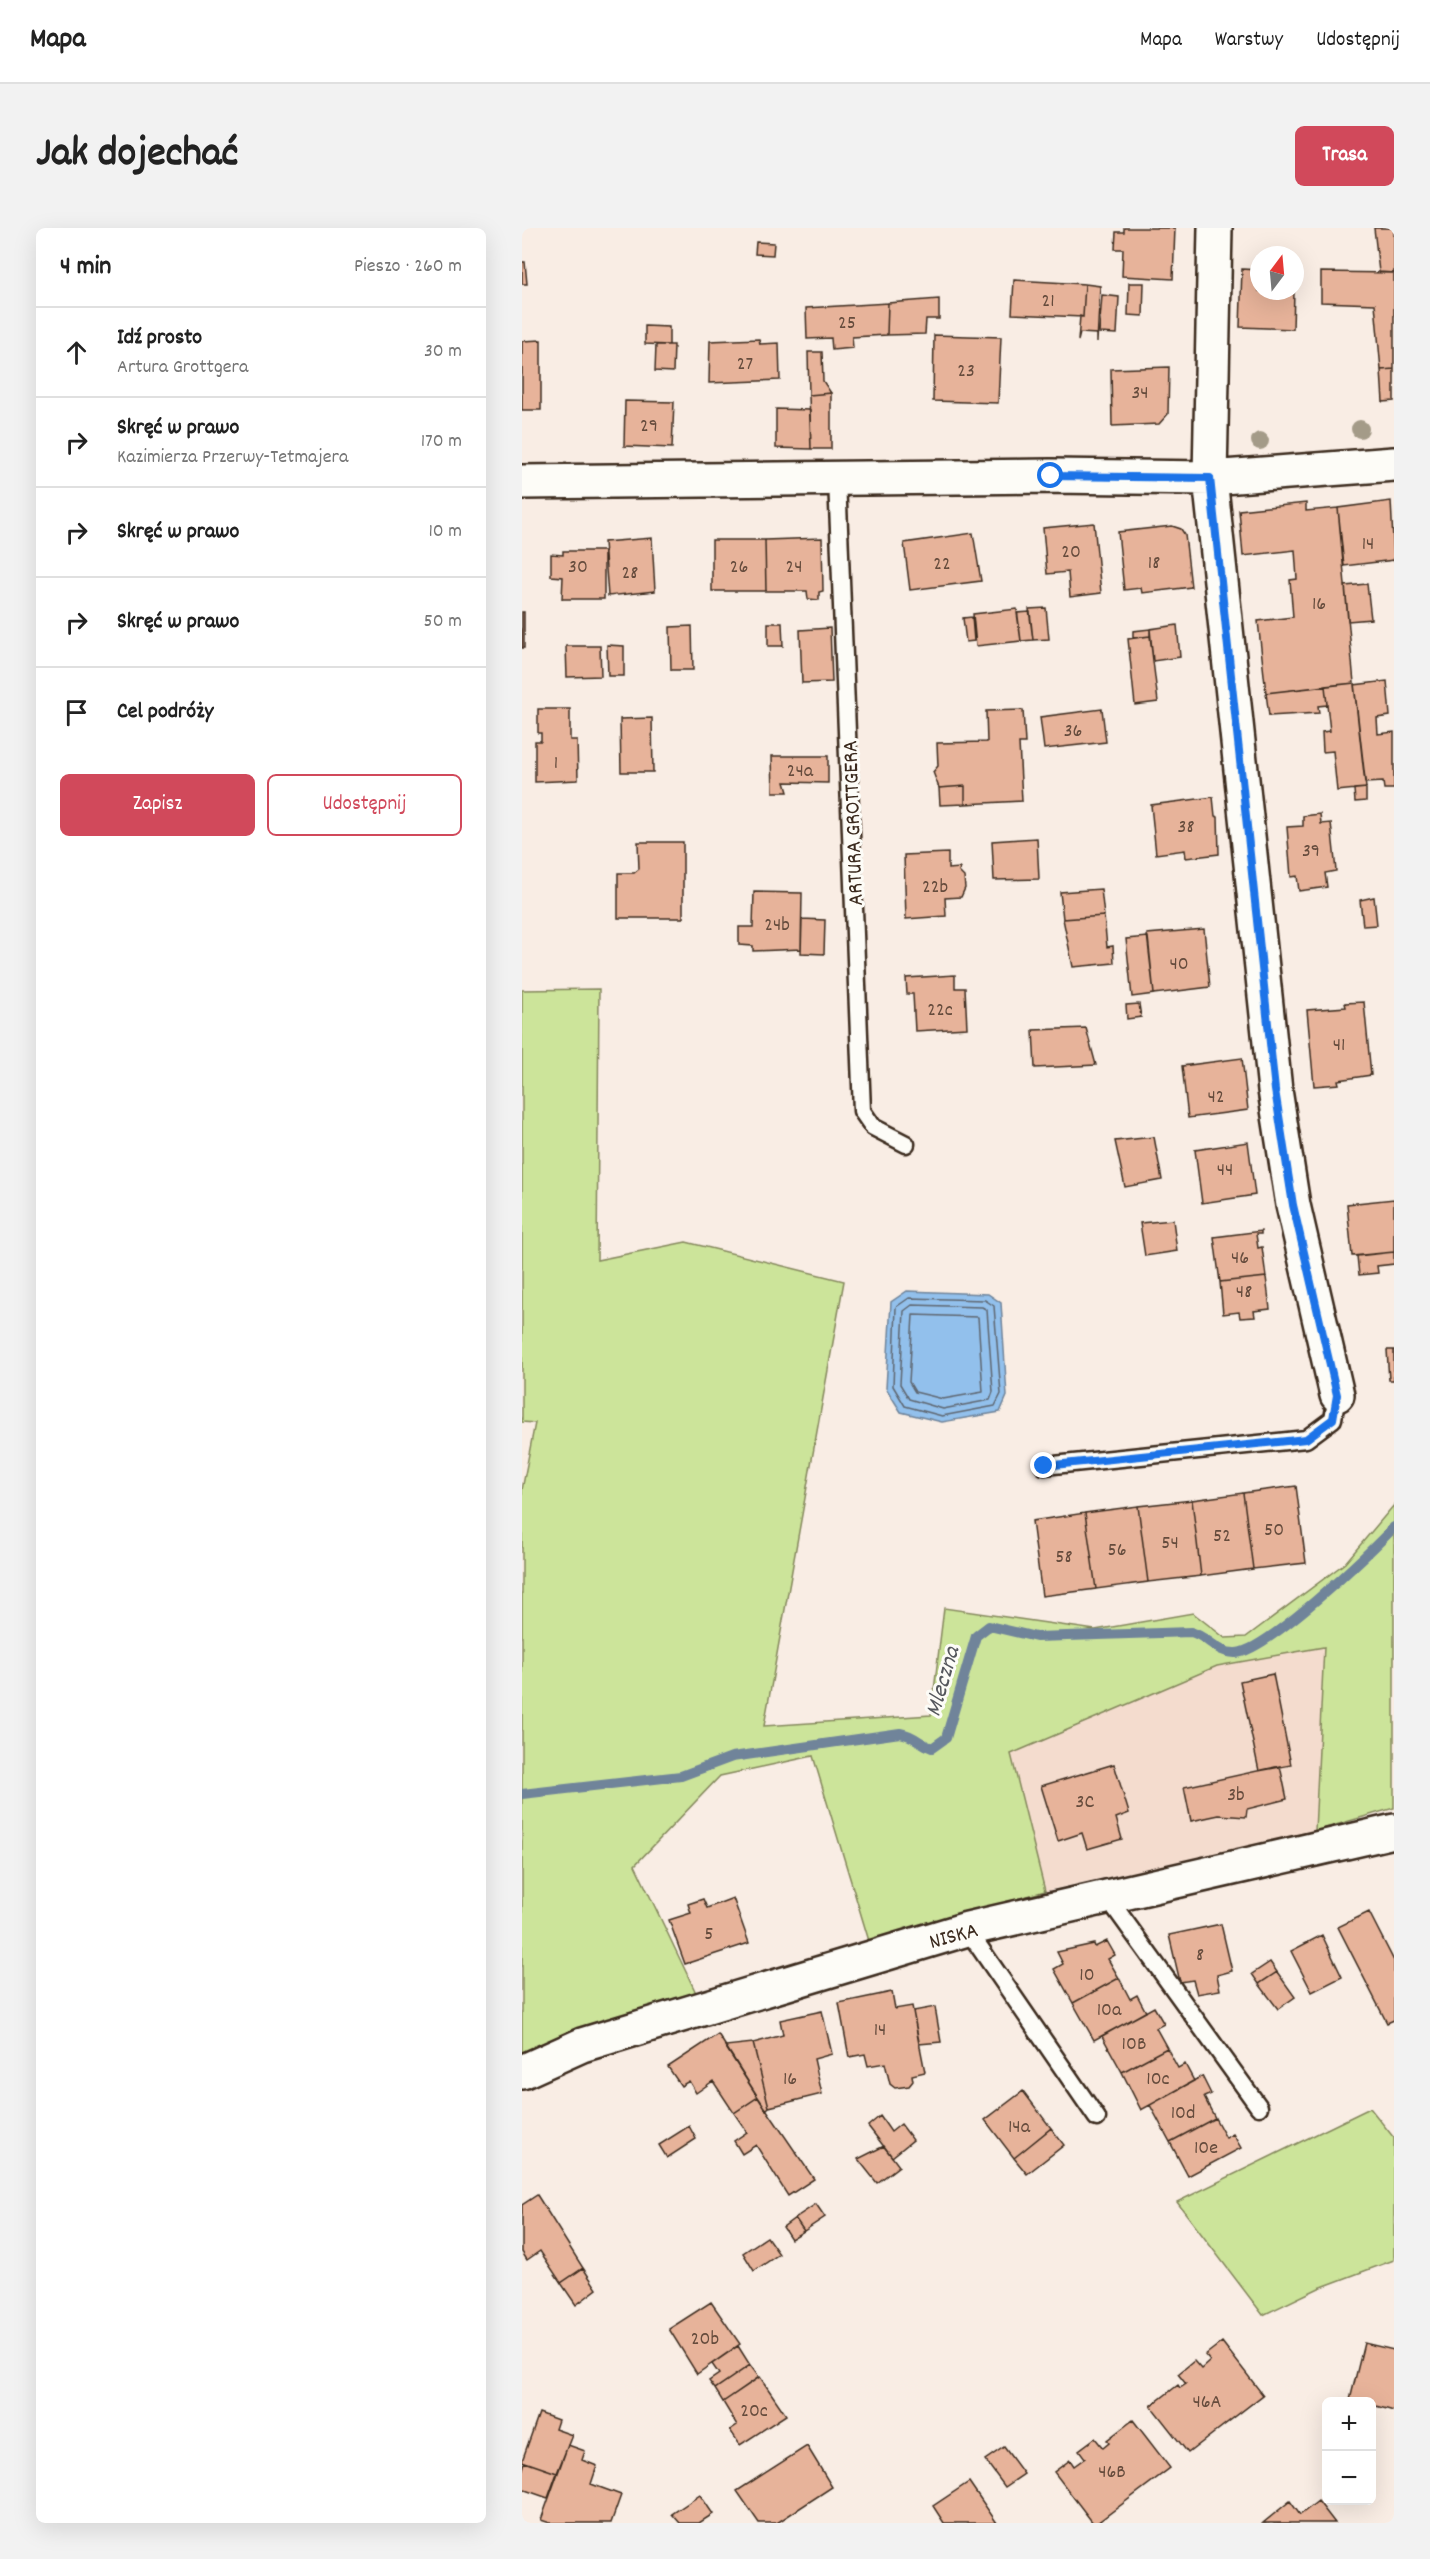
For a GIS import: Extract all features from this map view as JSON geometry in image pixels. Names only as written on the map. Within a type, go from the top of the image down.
[{"type":"street","points":[[1215,228],[1210,478],[1275,1090],[1293,1205],[1337,1395]]},
{"type":"street","points":[[522,482],[1051,476],[1210,478],[1394,464]]},
{"type":"street","name":"NISKA","points":[[522,2072],[582,2045],[967,1929],[1394,1832]]},
{"type":"lane","name":"ARTURA GROTTGERA","points":[[837,479],[862,1111],[873,1127],[906,1144]]},
{"type":"lane","points":[[1044,1466],[1306,1439],[1333,1419],[1337,1395]]},
{"type":"lane","points":[[1108,1898],[1259,2107]]},
{"type":"lane","points":[[967,1929],[1097,2118]]},
{"type":"shaded area","points":[[1324,1647],[1315,1831],[1045,1891],[1010,1754],[1217,1666]]},
{"type":"green space","points":[[599,989],[597,1260],[686,1242],[844,1281],[764,1726],[931,1715],[944,1608],[1095,1630],[1193,1613],[1225,1638],[1246,1637],[1345,1563],[1394,1505],[1394,1808],[1315,1831],[1324,1647],[1217,1666],[1011,1754],[1045,1891],[869,1941],[813,1756],[720,1776],[635,1865],[698,1997],[522,2062],[522,1490],[535,1423],[522,1422],[522,990]]},
{"type":"green space","points":[[1370,2108],[1394,2138],[1394,2260],[1319,2288],[1263,2315],[1177,2202]]},
{"type":"water","points":[[907,1291],[988,1294],[1001,1303],[1007,1396],[1000,1412],[942,1422],[901,1412],[886,1388],[891,1302]]},
{"type":"building","points":[[1124,228],[1175,228],[1173,279],[1122,276],[1123,249],[1115,249],[1116,232],[1124,232]]},
{"type":"building","points":[[1374,228],[1394,228],[1394,273],[1379,272]]},
{"type":"building","points":[[756,242],[774,243],[773,255],[755,254]]},
{"type":"building","points":[[522,262],[525,262],[527,284],[522,284]]},
{"type":"building","points":[[1242,269],[1250,269],[1250,300],[1294,300],[1293,329],[1240,327]]},
{"type":"building","points":[[1321,272],[1394,273],[1394,369],[1381,370],[1375,304],[1321,302]]},
{"type":"building","points":[[1014,280],[1085,284],[1083,317],[1012,314]]},
{"type":"building","points":[[1129,283],[1144,283],[1143,316],[1128,315]]},
{"type":"building","points":[[1085,284],[1100,286],[1097,342],[1097,334],[1080,333],[1078,341],[1080,316],[1083,317]]},
{"type":"building","points":[[1102,295],[1119,297],[1117,334],[1099,333]]},
{"type":"building","points":[[939,299],[939,319],[926,319],[925,334],[887,335],[888,303]]},
{"type":"building","points":[[888,303],[887,335],[852,337],[853,348],[832,350],[831,338],[807,339],[806,308]]},
{"type":"building","points":[[645,326],[669,327],[669,345],[645,344]]},
{"type":"building","points":[[934,335],[1001,337],[998,403],[933,401]]},
{"type":"building","points":[[759,339],[760,344],[779,343],[780,380],[709,383],[710,341]]},
{"type":"building","points":[[541,340],[541,410],[522,410],[522,341]]},
{"type":"building","points":[[656,345],[674,345],[673,372],[655,371]]},
{"type":"building","points":[[808,352],[822,352],[823,381],[831,393],[809,395]]},
{"type":"building","points":[[1169,367],[1168,414],[1159,424],[1112,426],[1111,369]]},
{"type":"building","points":[[1394,369],[1394,401],[1383,402],[1381,370]]},
{"type":"building","points":[[831,393],[831,449],[811,449],[809,395]]},
{"type":"building","points":[[625,401],[674,402],[672,448],[624,446]]},
{"type":"building","points":[[776,409],[810,410],[811,449],[776,448]]},
{"type":"building","points":[[1391,501],[1394,560],[1344,566],[1338,508]]},
{"type":"building","points":[[1306,503],[1306,511],[1338,508],[1354,683],[1266,693],[1258,621],[1293,617],[1290,580],[1297,579],[1295,550],[1243,556],[1239,510]]},
{"type":"building","points":[[1094,523],[1101,593],[1070,597],[1068,572],[1047,574],[1043,528]]},
{"type":"building","points":[[1172,526],[1181,529],[1185,535],[1191,587],[1142,593],[1141,588],[1124,590],[1118,532]]},
{"type":"building","points":[[973,533],[981,581],[910,590],[904,543]]},
{"type":"building","points":[[652,538],[655,591],[608,596],[604,542]]},
{"type":"building","points":[[822,538],[823,591],[819,592],[819,600],[808,599],[807,591],[766,591],[765,540]]},
{"type":"building","points":[[712,540],[765,540],[766,591],[712,591]]},
{"type":"building","points":[[563,551],[604,551],[604,599],[562,599],[563,577],[551,576],[551,554],[563,555]]},
{"type":"building","points":[[1367,584],[1371,619],[1348,621],[1345,586]]},
{"type":"building","points":[[1046,608],[1049,639],[1033,640],[1029,609]]},
{"type":"building","points":[[1017,609],[1021,641],[976,646],[973,614]]},
{"type":"building","points":[[522,612],[524,612],[524,648],[522,648]]},
{"type":"building","points":[[1030,612],[1033,640],[1021,641],[1017,613]]},
{"type":"building","points":[[972,617],[974,641],[966,642],[963,618]]},
{"type":"building","points":[[768,623],[782,623],[783,646],[768,646]]},
{"type":"building","points":[[1177,625],[1180,657],[1153,661],[1150,629]]},
{"type":"building","points":[[692,626],[693,670],[671,670],[670,627]]},
{"type":"building","points":[[830,628],[832,682],[802,683],[800,630]]},
{"type":"building","points":[[1150,629],[1150,636],[1133,638],[1133,631]]},
{"type":"building","points":[[1150,636],[1158,702],[1135,705],[1128,639]]},
{"type":"building","points":[[607,645],[624,646],[624,676],[608,676]]},
{"type":"building","points":[[566,646],[600,646],[601,676],[567,677]]},
{"type":"building","points":[[1387,681],[1390,716],[1377,718],[1378,734],[1394,732],[1394,789],[1384,789],[1383,782],[1365,783],[1354,685]]},
{"type":"building","points":[[1354,683],[1366,788],[1337,791],[1333,751],[1323,752],[1322,732],[1330,731],[1325,686]]},
{"type":"building","points":[[1325,686],[1327,705],[1318,706],[1319,713],[1269,716],[1266,693]]},
{"type":"building","points":[[538,709],[570,709],[570,740],[577,740],[578,780],[535,782],[535,741],[541,741],[541,733],[538,733]]},
{"type":"building","points":[[1102,709],[1106,742],[1044,749],[1040,717]]},
{"type":"building","points":[[1023,710],[1025,743],[1019,743],[1022,801],[965,804],[965,786],[939,788],[933,772],[938,766],[937,743],[987,742],[986,711]]},
{"type":"building","points":[[652,718],[653,772],[621,772],[620,719]]},
{"type":"building","points":[[772,756],[828,756],[828,783],[785,782],[788,792],[773,792]]},
{"type":"building","points":[[965,786],[965,804],[940,805],[939,788]]},
{"type":"building","points":[[1366,788],[1366,801],[1355,802],[1354,789]]},
{"type":"building","points":[[1213,797],[1215,816],[1218,817],[1219,854],[1186,858],[1185,850],[1156,854],[1151,805]]},
{"type":"building","points":[[1320,814],[1321,824],[1331,823],[1336,871],[1325,873],[1327,887],[1299,891],[1297,876],[1291,877],[1287,827],[1303,826],[1303,816]]},
{"type":"building","points":[[1037,838],[1039,879],[994,880],[992,841]]},
{"type":"building","points":[[638,842],[683,842],[683,918],[618,918],[618,873],[634,873],[639,869]]},
{"type":"building","points":[[948,853],[948,869],[960,868],[959,872],[964,877],[965,888],[961,897],[945,898],[946,916],[906,919],[904,855]]},
{"type":"building","points":[[1101,889],[1104,916],[1063,919],[1060,892]]},
{"type":"building","points":[[754,892],[802,893],[801,949],[753,951],[753,946],[739,945],[739,927],[753,927]]},
{"type":"building","points":[[1374,897],[1377,925],[1363,926],[1360,900]]},
{"type":"building","points":[[1104,916],[1107,947],[1113,946],[1114,963],[1073,967],[1063,919]]},
{"type":"building","points":[[802,919],[825,920],[824,954],[801,953]]},
{"type":"building","points":[[1204,929],[1210,987],[1154,994],[1147,934]]},
{"type":"building","points":[[1148,937],[1154,994],[1132,997],[1126,939]]},
{"type":"building","points":[[955,975],[955,988],[965,988],[967,1028],[915,1031],[913,994],[907,994],[906,978]]},
{"type":"building","points":[[1364,1002],[1371,1075],[1338,1080],[1339,1084],[1314,1086],[1307,1010],[1346,1007],[1345,1003]]},
{"type":"building","points":[[1139,1004],[1141,1017],[1127,1019],[1126,1005]]},
{"type":"building","points":[[1086,1028],[1096,1065],[1035,1068],[1033,1030]]},
{"type":"building","points":[[1242,1058],[1248,1110],[1188,1118],[1182,1066]]},
{"type":"building","points":[[1154,1137],[1162,1180],[1125,1187],[1115,1141]]},
{"type":"building","points":[[1248,1142],[1255,1195],[1202,1203],[1195,1150]]},
{"type":"building","points":[[1394,1199],[1394,1252],[1352,1256],[1347,1204]]},
{"type":"building","points":[[1173,1220],[1177,1251],[1145,1256],[1140,1223]]},
{"type":"building","points":[[1261,1231],[1261,1234],[1256,1234],[1258,1248],[1262,1247],[1266,1277],[1220,1282],[1214,1237]]},
{"type":"building","points":[[1394,1252],[1394,1264],[1377,1266],[1378,1273],[1359,1275],[1357,1256]]},
{"type":"building","points":[[1266,1277],[1270,1309],[1254,1311],[1255,1317],[1240,1318],[1239,1312],[1223,1314],[1220,1282]]},
{"type":"building","points":[[1387,1350],[1394,1350],[1394,1380],[1389,1380]]},
{"type":"building","points":[[1296,1486],[1306,1563],[1253,1569],[1243,1493]]},
{"type":"building","points":[[1243,1493],[1253,1569],[1201,1576],[1192,1500]]},
{"type":"building","points":[[1192,1500],[1201,1576],[1148,1582],[1138,1506]]},
{"type":"building","points":[[1138,1506],[1148,1582],[1096,1589],[1085,1513]]},
{"type":"building","points":[[1085,1513],[1096,1589],[1042,1596],[1032,1521]]},
{"type":"building","points":[[1273,1674],[1291,1765],[1259,1771],[1240,1681]]},
{"type":"building","points":[[1114,1764],[1129,1813],[1116,1818],[1122,1839],[1087,1849],[1082,1833],[1058,1841],[1041,1786]]},
{"type":"building","points":[[1280,1766],[1287,1799],[1247,1809],[1246,1817],[1219,1815],[1191,1821],[1184,1787]]},
{"type":"building","points":[[733,1898],[749,1943],[685,1964],[669,1920],[691,1913],[688,1904],[703,1899],[707,1908]]},
{"type":"building","points":[[1369,1912],[1394,1961],[1394,2020],[1387,2023],[1338,1927]]},
{"type":"building","points":[[1221,1924],[1232,1971],[1217,1975],[1220,1990],[1197,1994],[1193,1980],[1180,1982],[1169,1935]]},
{"type":"building","points":[[1322,1935],[1342,1977],[1312,1992],[1291,1951]]},
{"type":"building","points":[[1107,1941],[1115,1955],[1108,1959],[1119,1978],[1073,2003],[1054,1969],[1063,1964],[1057,1952],[1094,1944],[1095,1947]]},
{"type":"building","points":[[1270,1962],[1277,1972],[1259,1984],[1252,1974]]},
{"type":"building","points":[[1277,1972],[1295,1997],[1278,2009],[1259,1984]]},
{"type":"building","points":[[1119,1978],[1130,1999],[1137,1995],[1146,2012],[1094,2040],[1073,2003]]},
{"type":"building","points":[[892,1992],[895,2009],[912,2006],[925,2072],[912,2075],[913,2081],[909,2086],[895,2088],[890,2084],[885,2063],[868,2066],[865,2054],[849,2057],[839,2003]]},
{"type":"building","points":[[935,2007],[941,2042],[919,2044],[913,2011]]},
{"type":"building","points":[[1154,2007],[1164,2024],[1156,2028],[1167,2048],[1122,2072],[1102,2036]]},
{"type":"building","points":[[822,2011],[832,2054],[814,2059],[822,2094],[769,2107],[753,2043],[783,2035],[780,2020]]},
{"type":"building","points":[[718,2034],[758,2097],[734,2113],[713,2081],[696,2093],[689,2081],[681,2086],[668,2067]]},
{"type":"building","points":[[753,2043],[769,2107],[766,2110],[725,2046]]},
{"type":"building","points":[[1167,2048],[1178,2068],[1185,2064],[1194,2081],[1141,2110],[1122,2072]]},
{"type":"building","points":[[1202,2076],[1211,2094],[1204,2097],[1215,2118],[1170,2142],[1150,2105]]},
{"type":"building","points":[[1023,2091],[1051,2128],[1014,2158],[985,2120]]},
{"type":"building","points":[[758,2097],[814,2179],[788,2196],[756,2145],[742,2154],[734,2141],[747,2132],[734,2113]]},
{"type":"building","points":[[880,2116],[891,2132],[901,2124],[913,2140],[892,2157],[868,2126]]},
{"type":"building","points":[[1215,2118],[1226,2138],[1233,2134],[1241,2148],[1188,2176],[1170,2142]]},
{"type":"building","points":[[689,2126],[696,2139],[667,2158],[659,2145]]},
{"type":"building","points":[[1051,2128],[1064,2145],[1027,2174],[1014,2158]]},
{"type":"building","points":[[884,2146],[899,2166],[877,2183],[858,2159]]},
{"type":"building","points":[[537,2195],[583,2268],[561,2283],[540,2251],[527,2260],[522,2252],[522,2205]]},
{"type":"building","points":[[816,2204],[825,2217],[804,2231],[795,2218]]},
{"type":"building","points":[[795,2218],[804,2231],[791,2239],[783,2227]]},
{"type":"building","points":[[767,2237],[779,2254],[754,2271],[743,2253]]},
{"type":"building","points":[[583,2268],[597,2289],[576,2305],[561,2283]]},
{"type":"building","points":[[711,2302],[740,2344],[697,2374],[669,2329]]},
{"type":"building","points":[[1222,2342],[1263,2395],[1188,2453],[1151,2406],[1178,2385],[1180,2388],[1186,2384],[1178,2374],[1194,2361],[1201,2369],[1210,2361],[1205,2355]]},
{"type":"building","points":[[1364,2343],[1394,2350],[1394,2411],[1376,2406],[1376,2397],[1351,2397]]},
{"type":"building","points":[[738,2346],[750,2365],[715,2389],[709,2381],[719,2374],[712,2364]]},
{"type":"building","points":[[750,2365],[759,2377],[723,2402],[715,2389]]},
{"type":"building","points":[[760,2377],[786,2415],[740,2445],[730,2430],[737,2425],[723,2402]]},
{"type":"building","points":[[539,2413],[558,2420],[555,2429],[572,2435],[557,2473],[522,2461]]},
{"type":"building","points":[[1133,2420],[1170,2468],[1097,2523],[1093,2523],[1054,2472],[1070,2460],[1074,2466],[1085,2458],[1079,2450],[1095,2438],[1103,2448],[1109,2443],[1107,2440]]},
{"type":"building","points":[[568,2445],[585,2451],[582,2460],[597,2466],[591,2484],[621,2495],[611,2523],[550,2523],[541,2520]]},
{"type":"building","points":[[807,2446],[832,2487],[777,2523],[759,2523],[737,2491]]},
{"type":"building","points":[[1004,2447],[1024,2474],[1005,2487],[985,2460]]},
{"type":"building","points":[[525,2462],[557,2473],[548,2498],[522,2489],[522,2472]]},
{"type":"building","points":[[969,2482],[997,2523],[944,2523],[933,2506]]},
{"type":"building","points":[[700,2495],[713,2514],[699,2523],[680,2523],[672,2514]]},
{"type":"building","points":[[1290,2501],[1300,2515],[1318,2501],[1335,2523],[1263,2523]]},
{"type":"waterway","name":"Mleczna","points":[[522,1794],[681,1776],[732,1757],[900,1733],[932,1748],[946,1738],[976,1636],[989,1626],[1036,1637],[1191,1632],[1224,1651],[1236,1653],[1250,1648],[1293,1619],[1342,1578],[1394,1527]]},
{"type":"route","points":[[1044,1466],[1306,1439],[1333,1419],[1337,1395],[1293,1205],[1275,1090],[1210,478],[1051,476]]}]
